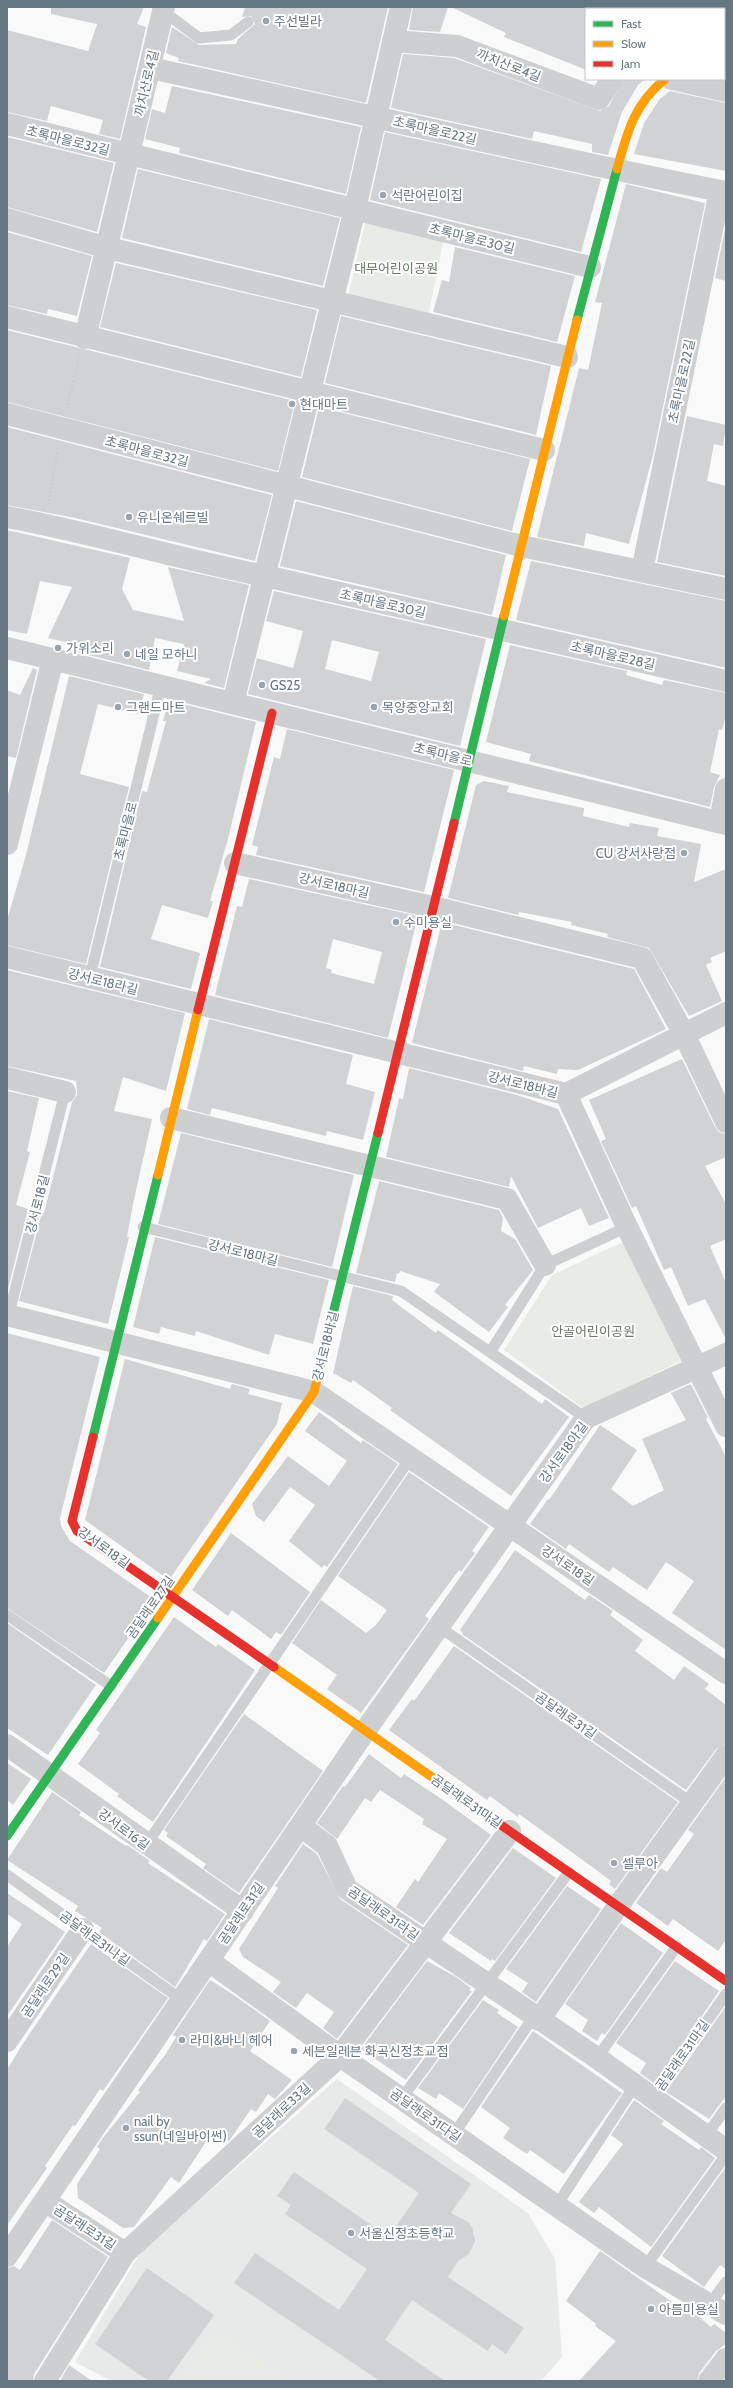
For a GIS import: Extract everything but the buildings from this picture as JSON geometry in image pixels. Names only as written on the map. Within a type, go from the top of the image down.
[{"type":"street","points":[[234,703],[355,209],[401,7]]},
{"type":"street","name":"까치산로4길","points":[[130,155],[164,9]]},
{"type":"street","name":"까치산로4길","points":[[393,41],[457,46],[599,99],[611,80]]},
{"type":"street","name":"초록마을로22길","points":[[150,68],[723,192],[642,571]]},
{"type":"street","points":[[468,761],[567,357],[616,170],[634,118],[648,92],[664,80]]},
{"type":"street","points":[[676,80],[726,91]]},
{"type":"street","name":"초록마을로32길","points":[[7,124],[355,209]]},
{"type":"street","points":[[85,338],[130,155]]},
{"type":"street","name":"초록마을로30길","points":[[355,209],[590,266]]},
{"type":"street","points":[[7,219],[108,248],[567,357]]},
{"type":"street","points":[[7,317],[85,338],[544,450]]},
{"type":"street","name":"초록마을로32길","points":[[7,414],[287,487]]},
{"type":"street","points":[[287,487],[521,546],[726,589]]},
{"type":"street","points":[[7,517],[46,524],[199,563],[265,576]]},
{"type":"street","name":"초록마을로30길","points":[[265,576],[500,630]]},
{"type":"street","name":"초록마을로28길","points":[[500,630],[726,681]]},
{"type":"street","name":"초록마을로","points":[[7,648],[468,761],[724,827]]},
{"type":"street","points":[[7,844],[53,659]]},
{"type":"street","points":[[116,1342],[143,1227],[272,713]]},
{"type":"street","name":"강서로18바길","points":[[314,1392],[468,761]]},
{"type":"street","points":[[724,827],[726,789]]},
{"type":"street","name":"강서로18마길","points":[[235,863],[433,907]]},
{"type":"street","points":[[433,907],[642,958],[684,1034],[726,1122]]},
{"type":"street","name":"강서로18라길","points":[[7,957],[200,1004]]},
{"type":"street","points":[[200,1004],[397,1053]]},
{"type":"street","name":"강서로18바길","points":[[397,1053],[566,1094],[726,1013]]},
{"type":"street","points":[[7,1078],[65,1092]]},
{"type":"street","points":[[566,1094],[627,1227],[726,1426]]},
{"type":"street","points":[[171,1118],[369,1167],[507,1199],[545,1265]]},
{"type":"street","name":"강서로18길","points":[[8,1318],[116,1342],[314,1392],[726,1673]]},
{"type":"street","name":"강서로18길","points":[[116,1342],[72,1521],[77,1531],[173,1595],[365,1731]]},
{"type":"street","name":"강서로18아길","points":[[510,1525],[586,1418],[726,1354]]},
{"type":"street","name":"곰달래로27길","points":[[7,1836],[314,1392]]},
{"type":"street","name":"곰달래로31길","points":[[7,2256],[365,1731],[510,1525]]},
{"type":"street","name":"곰달래로31마길","points":[[365,1731],[724,1979]]},
{"type":"street","name":"강서로16길","points":[[7,1745],[50,1774],[146,1845],[243,1911]]},
{"type":"street","points":[[537,2018],[693,1804],[726,1756]]},
{"type":"street","name":"곰달래로31라길","points":[[301,1826],[327,1846],[347,1889],[597,2058],[726,2150]]},
{"type":"street","name":"곰달래로33길","points":[[45,2381],[125,2254],[340,2056],[510,1831]]},
{"type":"street","name":"곰달래로29길","points":[[7,2041],[83,1929]]},
{"type":"street","name":"곰달래로31다길","points":[[209,1961],[340,2056],[645,2267],[718,2309]]},
{"type":"street","name":"곰달래로31길","points":[[45,2201],[125,2254]]},
{"type":"street","points":[[709,2381],[726,2359]]},
{"type":"lane","name":"까치산로4길","points":[[164,9],[199,38],[231,35],[248,22]]},
{"type":"lane","name":"초록마을로","points":[[90,977],[161,685]]},
{"type":"lane","name":"강서로18길","points":[[8,1318],[65,1092]]},
{"type":"lane","name":"강서로18마길","points":[[143,1227],[342,1277]]},
{"type":"lane","points":[[491,1351],[545,1265],[627,1227]]},
{"type":"lane","points":[[342,1277],[401,1291],[491,1351],[586,1418]]},
{"type":"lane","points":[[146,1845],[411,1457]]},
{"type":"lane","points":[[7,1615],[111,1686]]},
{"type":"lane","name":"곰달래로31길","points":[[438,1626],[693,1804]]},
{"type":"lane","points":[[402,2098],[569,1872]]},
{"type":"lane","name":"곰달래로31나길","points":[[7,1876],[182,2000]]},
{"type":"lane","points":[[597,2058],[677,1946]]},
{"type":"lane","name":"곰달래로31마길","points":[[653,2098],[724,1979]]},
{"type":"lane","points":[[454,2134],[537,2018]]},
{"type":"lane","points":[[557,2205],[635,2085]]},
{"type":"lane","points":[[706,2136],[726,2108]]},
{"type":"lane","points":[[645,2267],[726,2154]]},
{"type":"lane","name":"곰달래로31다길","points":[[718,2309],[726,2282]]},
{"type":"path","points":[[46,524],[61,428],[85,338]]},
{"type":"shaded area","name":"서울신정초등학교","points":[[337,2079],[528,2213],[555,2259],[562,2357],[541,2381],[111,2381],[75,2362],[141,2252]]},
{"type":"green space","name":"대무어린이공원","points":[[366,219],[444,238],[428,316],[348,297]]},
{"type":"green space","name":"안골어린이공원","points":[[623,1242],[681,1361],[583,1408],[504,1350],[552,1275]]},
{"type":"green space","points":[[216,2332],[289,2381],[182,2381]]},
{"type":"traffic: fast","points":[[577,320],[617,169]]},
{"type":"traffic: fast","points":[[454,823],[504,616]]},
{"type":"traffic: fast","points":[[320,1366],[378,1133]]},
{"type":"traffic: fast","points":[[93,1437],[158,1175]]},
{"type":"traffic: fast","points":[[7,1836],[158,1618]]},
{"type":"traffic: slow","points":[[617,169],[624,143],[633,120],[646,99],[664,80]]},
{"type":"traffic: slow","points":[[504,616],[577,320]]},
{"type":"traffic: slow","points":[[158,1175],[198,1010]]},
{"type":"traffic: slow","points":[[158,1618],[314,1392],[320,1366]]},
{"type":"traffic: slow","points":[[274,1667],[485,1814]]},
{"type":"traffic: jam","points":[[198,1010],[272,713]]},
{"type":"traffic: jam","points":[[378,1133],[454,823]]},
{"type":"traffic: jam","points":[[93,1437],[72,1521],[77,1531],[274,1667]]},
{"type":"traffic: jam","points":[[485,1814],[726,1981]]},
{"type":"place","name":"주선빌라","points":[[266,21]]},
{"type":"place","name":"석란어린이집","points":[[383,195]]},
{"type":"place","name":"현대마트","points":[[292,404]]},
{"type":"place","name":"유니온쉐르빌","points":[[129,517]]},
{"type":"place","name":"가위소리","points":[[58,648]]},
{"type":"place","name":"네일 모하니","points":[[127,654]]},
{"type":"place","name":"GS25","points":[[262,685]]},
{"type":"place","name":"그랜드마트","points":[[118,707]]},
{"type":"place","name":"목양중앙교회","points":[[374,707]]},
{"type":"place","name":"CU 강서사랑점","points":[[684,853]]},
{"type":"place","name":"수미용실","points":[[396,922]]},
{"type":"place","name":"셀루아","points":[[614,1863]]},
{"type":"place","name":"라미&바니 헤어","points":[[182,2040]]},
{"type":"place","name":"세븐일레븐 화곡신정초교점","points":[[294,2051]]},
{"type":"place","name":"nail by ssun(네일바이썬)","points":[[126,2128]]},
{"type":"place","name":"서울신정초등학교","points":[[351,2233]]},
{"type":"place","name":"아름미용실","points":[[651,2309]]}]
